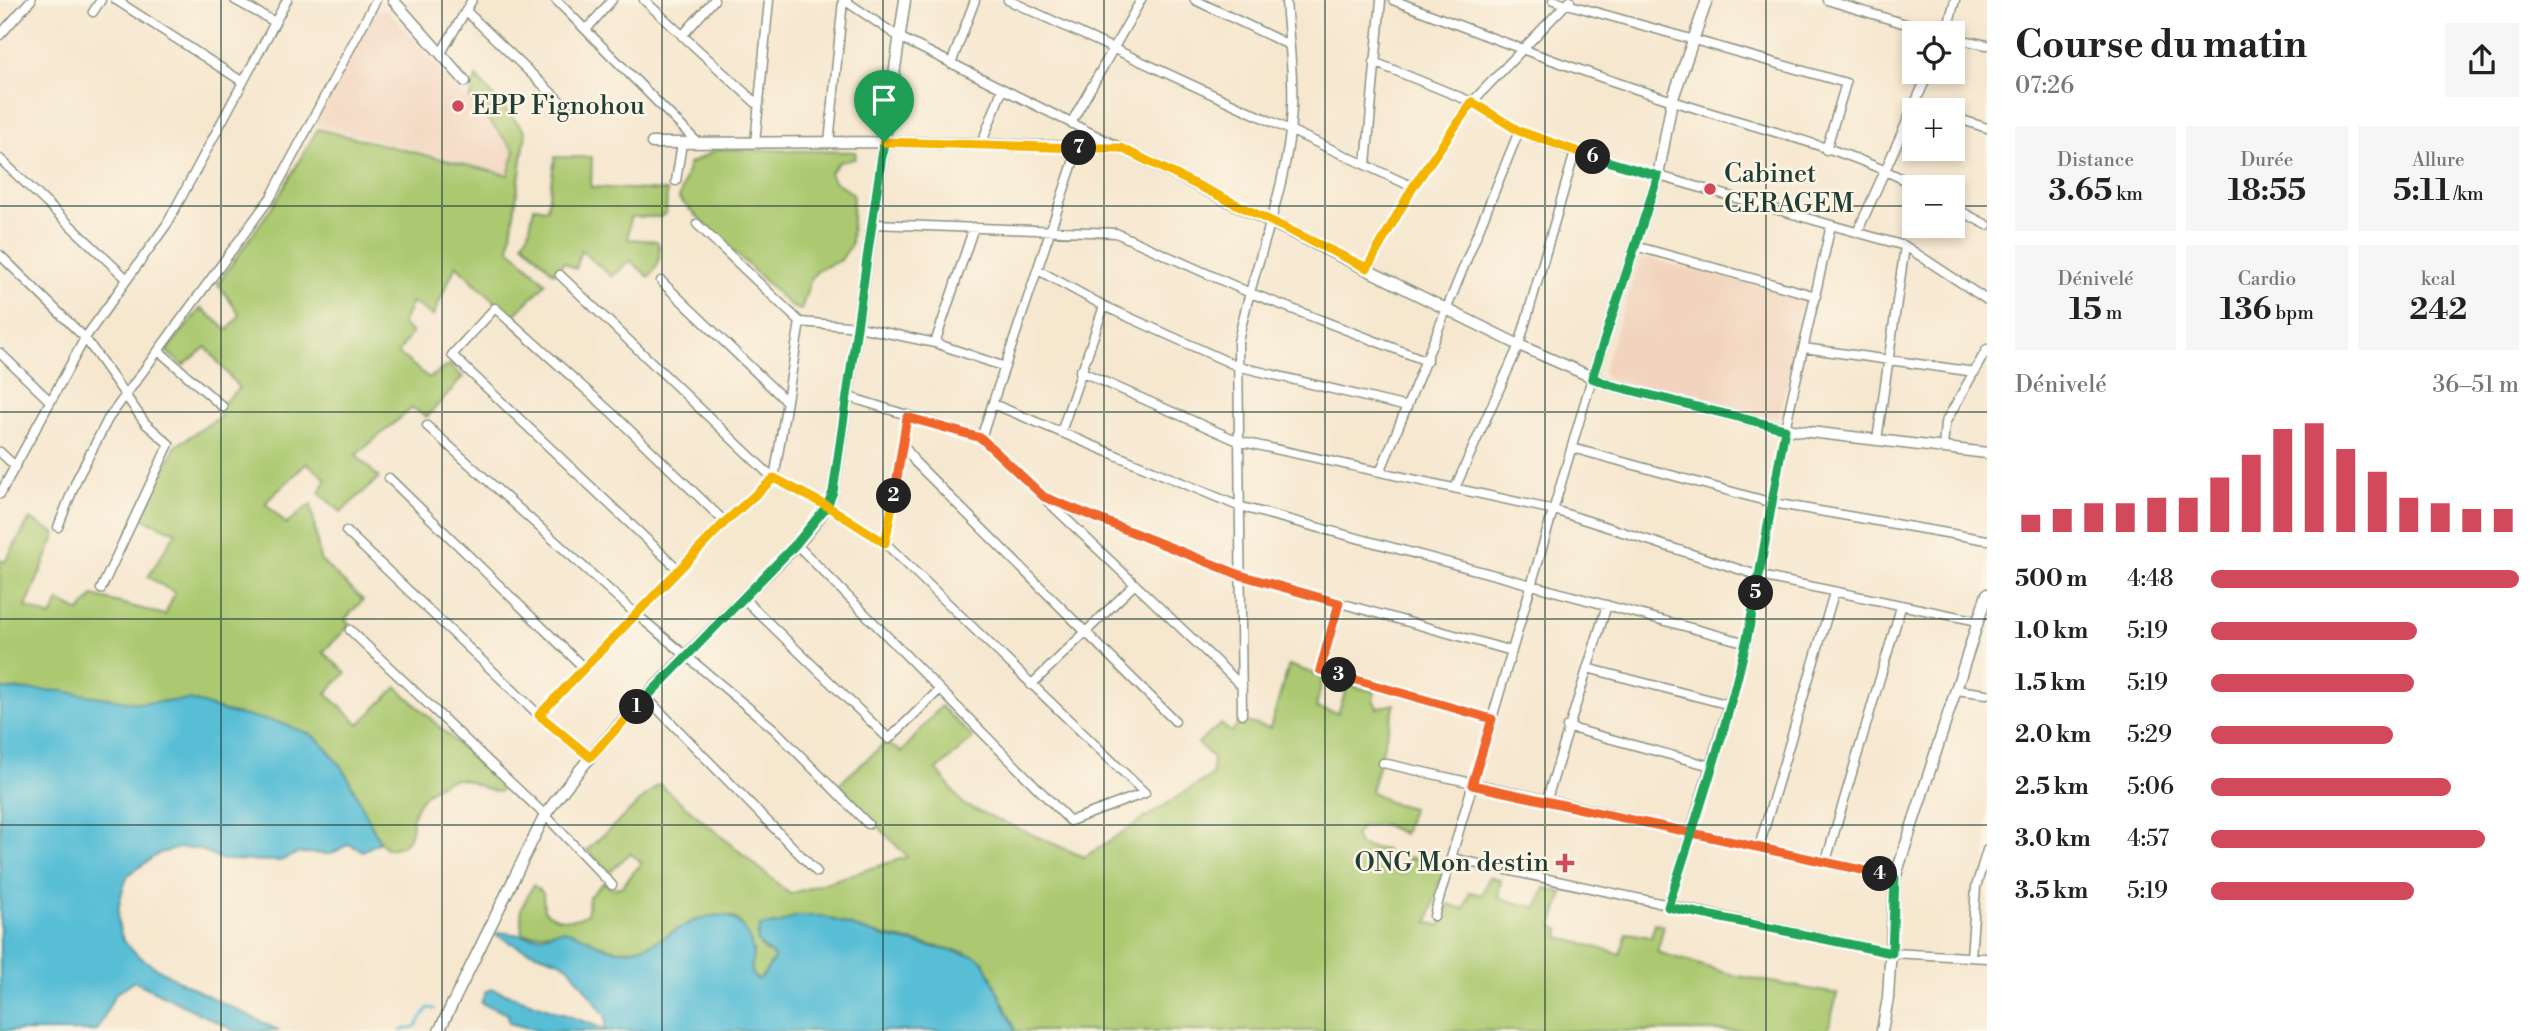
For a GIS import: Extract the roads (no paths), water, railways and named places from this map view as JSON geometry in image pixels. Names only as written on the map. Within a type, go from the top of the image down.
[{"type":"street","points":[[0,35],[31,0]]},
{"type":"street","points":[[93,12],[101,0]]},
{"type":"street","points":[[116,0],[243,82]]},
{"type":"street","points":[[235,0],[275,22]]},
{"type":"street","points":[[0,494],[85,338],[167,223],[287,0]]},
{"type":"street","points":[[58,527],[76,479],[108,418],[271,197],[376,0]]},
{"type":"street","points":[[393,0],[465,80]]},
{"type":"street","points":[[441,53],[472,0]]},
{"type":"street","points":[[556,0],[698,143]]},
{"type":"street","points":[[586,30],[612,0]]},
{"type":"street","points":[[644,0],[758,105]]},
{"type":"street","points":[[682,36],[714,0]]},
{"type":"street","points":[[755,143],[769,0]]},
{"type":"street","points":[[829,143],[844,0],[899,37],[1002,90],[1519,345],[1592,378],[1610,385],[1785,429],[1987,453]]},
{"type":"street","points":[[439,1031],[545,815],[590,757],[796,544],[827,506],[833,492],[846,396],[859,327],[905,0]]},
{"type":"street","points":[[951,64],[975,0]]},
{"type":"street","points":[[1008,0],[1413,187]]},
{"type":"street","points":[[1071,124],[1142,0]]},
{"type":"street","points":[[1195,0],[1289,45]]},
{"type":"street","points":[[1242,714],[1237,366],[1248,292],[1272,221],[1289,131],[1292,108],[1286,0]]},
{"type":"street","points":[[1366,165],[1381,0]]},
{"type":"street","points":[[1393,0],[1520,49],[1884,169],[1902,179]]},
{"type":"street","points":[[1553,0],[1846,83],[1826,150]]},
{"type":"street","points":[[1434,916],[1592,378],[1658,176],[1672,101],[1707,0]]},
{"type":"street","points":[[1827,0],[1902,23]]},
{"type":"street","points":[[1949,21],[1955,0]]},
{"type":"street","points":[[1367,268],[1413,187],[1472,102],[1520,49],[1568,3]]},
{"type":"street","points":[[466,11],[566,107]]},
{"type":"street","points":[[1965,40],[1987,45]]},
{"type":"street","points":[[1374,62],[1472,102],[1519,131],[1575,152],[1905,246],[1987,300]]},
{"type":"street","points":[[981,145],[1002,90]]},
{"type":"street","points":[[1965,121],[1987,128]]},
{"type":"street","points":[[981,438],[1084,130]]},
{"type":"street","points":[[1381,470],[1449,309],[1519,131]]},
{"type":"street","points":[[1857,233],[1902,131]]},
{"type":"street","points":[[652,143],[884,142],[1121,148]]},
{"type":"street","points":[[676,181],[682,143]]},
{"type":"street","points":[[1454,488],[1519,345],[1575,152]]},
{"type":"street","points":[[0,159],[127,279]]},
{"type":"street","points":[[1965,213],[1987,225]]},
{"type":"street","points":[[696,223],[800,322],[859,327],[935,343],[1005,367]]},
{"type":"street","points":[[873,224],[1116,233],[1248,292],[1427,361]]},
{"type":"street","points":[[1668,907],[1747,643],[1785,429],[1831,225]]},
{"type":"street","points":[[935,343],[974,227]]},
{"type":"street","points":[[1635,246],[1816,296]]},
{"type":"street","points":[[1877,440],[1905,246]]},
{"type":"street","points":[[0,256],[85,338],[145,423],[169,444],[102,589]]},
{"type":"street","points":[[1038,270],[1104,306],[1237,366],[1407,407]]},
{"type":"street","points":[[560,275],[774,478],[827,506],[885,543],[1144,793],[1070,821],[938,691],[796,544]]},
{"type":"street","points":[[661,281],[786,401]]},
{"type":"street","points":[[1061,432],[1104,306]]},
{"type":"street","points":[[679,570],[452,355],[495,307],[612,413],[725,522]]},
{"type":"street","points":[[539,715],[725,522],[774,478],[800,322]]},
{"type":"street","points":[[1804,348],[1975,372]]},
{"type":"street","points":[[1943,448],[1945,423],[1987,349]]},
{"type":"street","points":[[159,351],[223,407]]},
{"type":"street","points":[[0,353],[50,401]]},
{"type":"street","points":[[1080,371],[1238,441],[1381,470],[1554,510],[1760,576],[1901,607],[1982,616]]},
{"type":"street","points":[[846,396],[981,438],[1242,686]]},
{"type":"street","points":[[993,404],[1238,506],[1747,643]]},
{"type":"street","points":[[885,543],[907,417]]},
{"type":"street","points":[[427,426],[636,614],[774,729],[868,824]]},
{"type":"street","points":[[903,444],[915,463],[1175,721]]},
{"type":"street","points":[[1572,448],[1773,503],[1987,540]]},
{"type":"street","points":[[0,452],[14,465]]},
{"type":"street","points":[[389,478],[584,667]]},
{"type":"street","points":[[1044,497],[1240,575],[1512,652]]},
{"type":"street","points":[[346,531],[539,715],[590,757]]},
{"type":"street","points":[[1031,685],[1135,584]]},
{"type":"street","points":[[1759,848],[1834,593]]},
{"type":"street","points":[[1882,1031],[1892,953],[1895,878],[1987,594]]},
{"type":"street","points":[[743,598],[889,739],[938,691]]},
{"type":"street","points":[[1339,603],[1320,670],[1492,719]]},
{"type":"street","points":[[1546,802],[1567,727],[1607,605]]},
{"type":"street","points":[[1826,861],[1901,607]]},
{"type":"street","points":[[350,630],[545,815],[612,885]]},
{"type":"street","points":[[1587,668],[1730,705]]},
{"type":"street","points":[[1956,690],[1987,694]]},
{"type":"street","points":[[646,697],[817,872]]},
{"type":"street","points":[[1567,727],[1711,766]]},
{"type":"street","points":[[1382,763],[1546,802],[1895,878]]},
{"type":"street","points":[[1971,957],[1976,887],[1987,851]]},
{"type":"street","points":[[1451,858],[1668,907],[1892,953],[1987,958]]},
{"type":"water","points":[[0,689],[62,691],[138,703],[190,700],[230,713],[278,722],[310,734],[321,742],[344,770],[380,842],[363,851],[349,844],[331,854],[298,853],[280,861],[223,860],[199,849],[180,848],[160,853],[129,874],[120,898],[118,917],[121,934],[135,953],[196,990],[280,1031],[235,1031],[134,981],[115,994],[97,1031],[0,1031]]},
{"type":"water","points":[[721,915],[733,919],[746,932],[753,951],[752,975],[757,980],[763,976],[775,958],[757,941],[760,926],[779,924],[796,916],[822,916],[881,936],[975,956],[984,962],[1016,1031],[539,1031],[509,1023],[508,1014],[481,1003],[486,991],[493,989],[605,1029],[606,1017],[569,967],[560,961],[521,948],[496,935],[498,932],[536,936],[564,930],[604,947],[630,950],[653,943],[695,921]]},
{"type":"waterway","points":[[401,1031],[416,1026],[428,1008],[435,1009]]},
{"type":"place","name":"EPP Fignohou","points":[[458,106]]},
{"type":"place","name":"Cabinet CERAGEM","points":[[1710,189]]},
{"type":"place","name":"ONG Mon destin","points":[[1565,863]]}]
